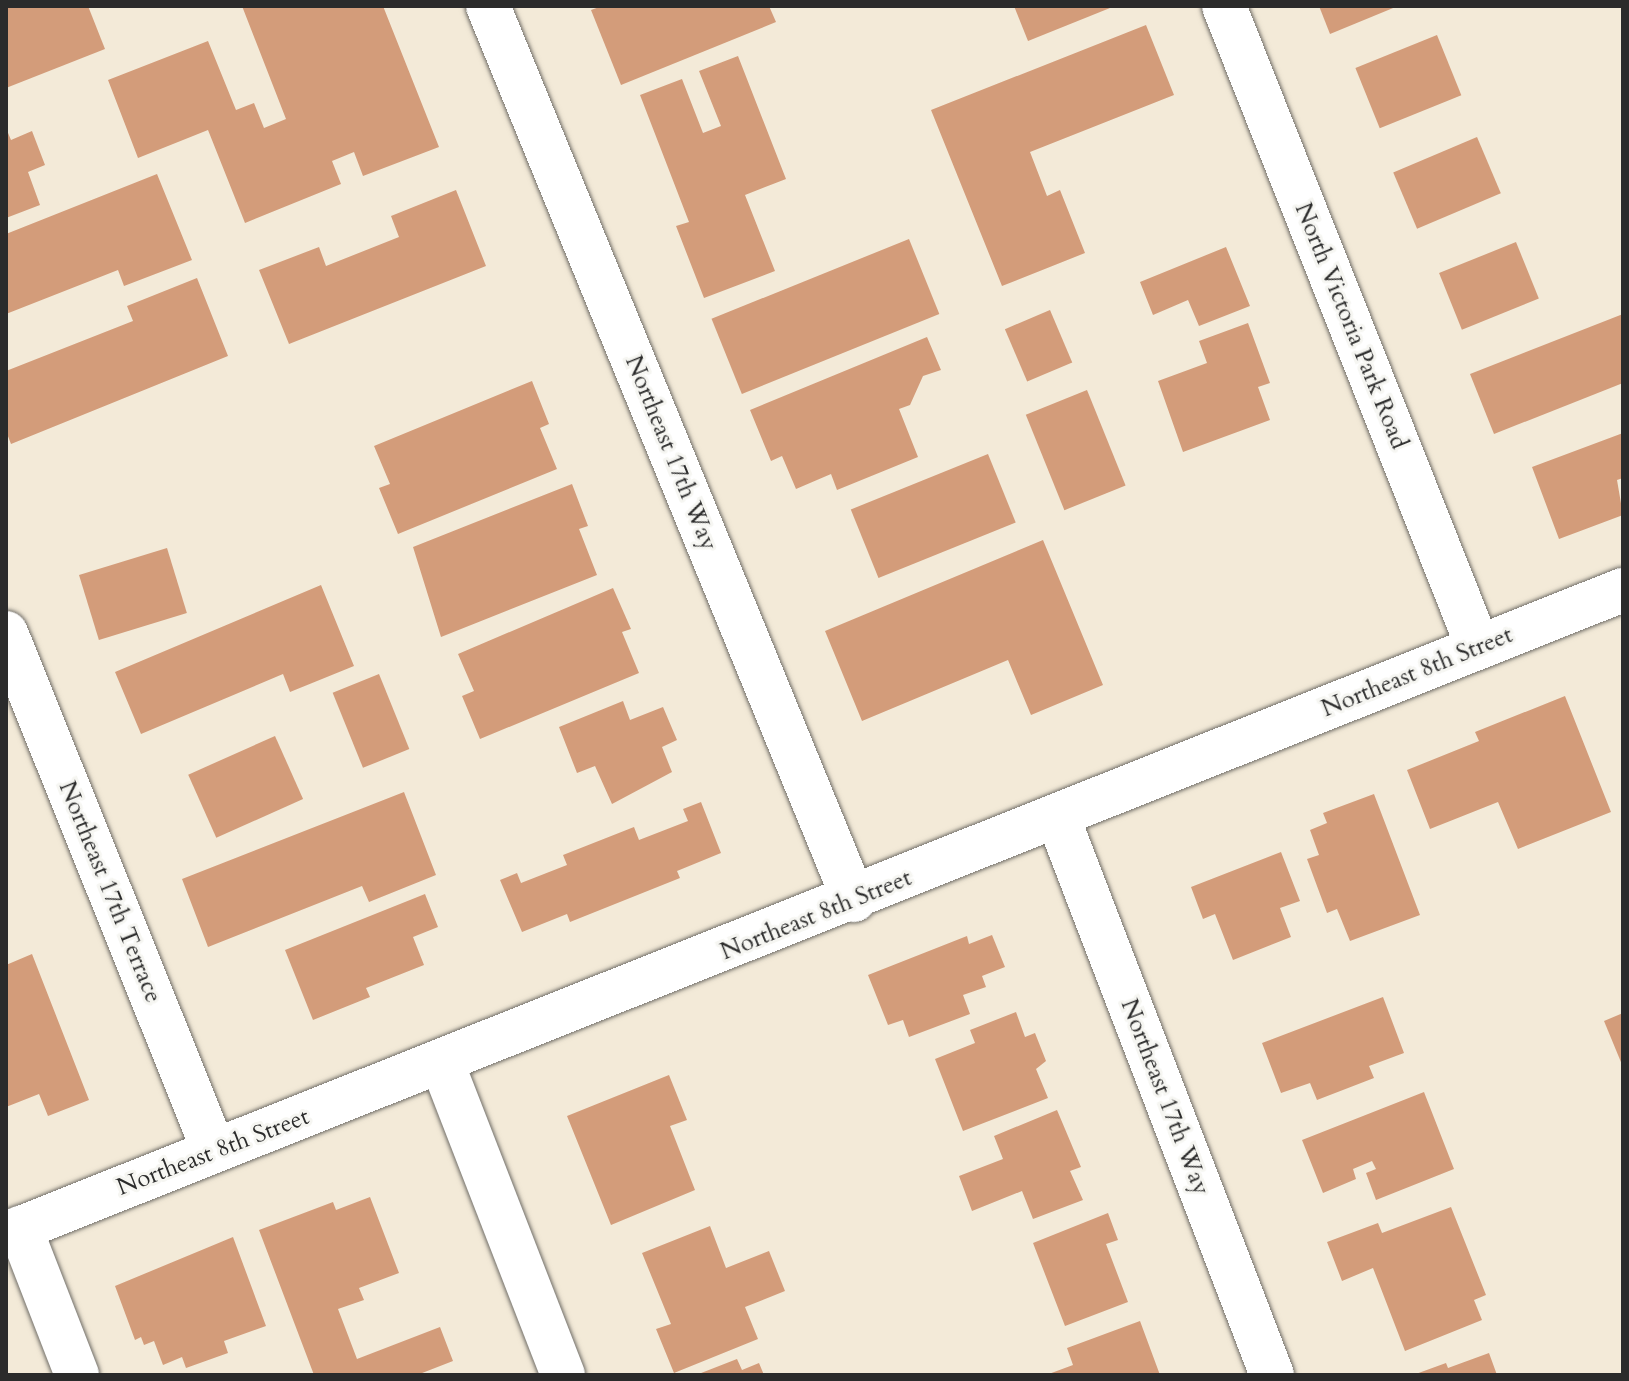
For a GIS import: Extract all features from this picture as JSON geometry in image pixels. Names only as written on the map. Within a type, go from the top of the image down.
[{"type":"street","name":"Northeast 17th Way","points":[[488,6],[854,900]]},
{"type":"street","name":"North Victoria Park Road","points":[[1224,6],[1478,647]]},
{"type":"street","name":"Northeast 8th Street","points":[[13,1231],[854,900],[1623,590]]},
{"type":"street","name":"Northeast 17th Terrace","points":[[6,633],[214,1151]]},
{"type":"street","name":"Northeast 17th Way","points":[[1058,818],[1272,1375]]},
{"type":"street","points":[[442,1063],[563,1375]]},
{"type":"street","points":[[13,1231],[77,1375]]},
{"type":"building","points":[[6,6],[88,6],[105,49],[6,88]]},
{"type":"building","points":[[242,6],[383,6],[439,147],[363,176],[354,152],[332,161],[341,184],[245,223],[208,130],[138,158],[108,80],[208,41],[236,110],[254,103],[264,128],[286,119]]},
{"type":"building","points":[[602,6],[769,6],[776,22],[621,85],[591,10]]},
{"type":"building","points":[[1014,6],[1115,6],[1028,41]]},
{"type":"building","points":[[1319,6],[1398,6],[1330,34]]},
{"type":"building","points":[[1146,25],[1174,95],[1030,152],[1047,196],[1060,190],[1085,253],[1002,286],[931,110]]},
{"type":"building","points":[[1437,35],[1461,95],[1380,128],[1355,68]]},
{"type":"building","points":[[738,56],[786,179],[745,195],[775,271],[704,298],[676,226],[689,222],[640,95],[682,79],[703,133],[721,126],[699,71]]},
{"type":"building","points":[[6,128],[11,140],[32,131],[45,165],[28,172],[40,205],[6,218]]},
{"type":"building","points":[[1477,137],[1501,193],[1417,229],[1393,173]]},
{"type":"building","points":[[157,174],[192,260],[124,286],[118,270],[6,314],[6,234]]},
{"type":"building","points":[[456,190],[486,266],[289,344],[259,270],[319,247],[326,266],[399,237],[391,216]]},
{"type":"building","points":[[909,239],[939,314],[742,394],[712,319]]},
{"type":"building","points":[[1516,242],[1539,299],[1462,330],[1439,273]]},
{"type":"building","points":[[1226,247],[1250,306],[1199,326],[1188,300],[1153,315],[1140,282]]},
{"type":"building","points":[[197,278],[228,356],[11,444],[6,431],[6,371],[133,321],[127,306]]},
{"type":"building","points":[[1050,310],[1072,362],[1027,382],[1005,329]]},
{"type":"building","points":[[1623,314],[1623,383],[1494,434],[1470,374]]},
{"type":"building","points":[[1248,323],[1270,383],[1258,387],[1270,420],[1183,452],[1158,381],[1207,363],[1199,341]]},
{"type":"building","points":[[927,337],[941,370],[923,376],[910,405],[899,409],[918,457],[837,490],[831,474],[796,489],[782,456],[771,461],[750,410]]},
{"type":"building","points":[[532,381],[549,424],[540,428],[557,469],[398,534],[379,488],[390,484],[374,446]]},
{"type":"building","points":[[1087,390],[1126,485],[1064,510],[1026,415]]},
{"type":"building","points":[[1623,433],[1623,478],[1617,480],[1623,515],[1559,539],[1532,467]]},
{"type":"building","points":[[988,454],[1016,523],[878,578],[851,509]]},
{"type":"building","points":[[572,484],[588,526],[579,529],[597,575],[441,637],[413,547]]},
{"type":"building","points":[[1043,540],[1103,685],[1031,715],[1008,660],[862,721],[825,631]]},
{"type":"building","points":[[167,548],[187,613],[99,640],[79,575]]},
{"type":"building","points":[[321,585],[354,666],[290,692],[283,674],[141,734],[115,672]]},
{"type":"building","points":[[613,588],[631,629],[622,632],[639,673],[480,739],[462,696],[474,691],[458,654]]},
{"type":"building","points":[[379,674],[409,749],[363,768],[333,693]]},
{"type":"building","points":[[1565,696],[1611,812],[1518,849],[1498,802],[1430,829],[1407,770],[1479,741],[1475,732]]},
{"type":"building","points":[[623,701],[630,720],[663,707],[677,740],[662,747],[672,772],[612,804],[595,766],[577,773],[559,727]]},
{"type":"building","points":[[275,736],[303,799],[216,838],[188,775]]},
{"type":"building","points":[[404,792],[436,875],[369,902],[362,886],[208,947],[182,879]]},
{"type":"building","points":[[1374,794],[1420,915],[1350,941],[1337,909],[1327,913],[1307,859],[1319,855],[1310,830],[1327,823],[1323,813]]},
{"type":"building","points":[[701,802],[721,853],[677,871],[680,878],[570,922],[567,914],[522,932],[500,880],[517,873],[521,883],[567,865],[563,855],[634,827],[639,840],[688,821],[683,809]]},
{"type":"building","points":[[1281,852],[1300,901],[1280,908],[1291,937],[1233,960],[1215,914],[1203,919],[1191,887]]},
{"type":"building","points":[[425,894],[438,927],[413,937],[424,965],[366,988],[370,997],[313,1020],[285,950]]},
{"type":"building","points":[[992,935],[1005,967],[982,976],[986,987],[963,995],[970,1014],[909,1037],[903,1020],[888,1025],[868,975],[967,936],[969,944]]},
{"type":"building","points":[[32,954],[89,1100],[48,1116],[39,1094],[6,1107],[6,965]]},
{"type":"building","points":[[1383,997],[1404,1053],[1369,1066],[1374,1078],[1317,1100],[1310,1083],[1281,1093],[1262,1043]]},
{"type":"building","points":[[1016,1012],[1025,1037],[1035,1033],[1046,1061],[1036,1069],[1048,1098],[963,1131],[935,1059],[975,1043],[970,1030]]},
{"type":"building","points":[[1623,1013],[1623,1067],[1604,1021]]},
{"type":"building","points":[[669,1075],[687,1120],[670,1126],[695,1190],[611,1225],[567,1116]]},
{"type":"building","points":[[1424,1092],[1454,1169],[1376,1200],[1366,1173],[1376,1169],[1372,1161],[1353,1169],[1356,1179],[1323,1193],[1302,1140]]},
{"type":"building","points":[[1057,1110],[1081,1167],[1070,1171],[1083,1200],[1033,1219],[1022,1191],[972,1211],[959,1176],[1003,1159],[994,1136]]},
{"type":"building","points":[[370,1197],[399,1273],[359,1288],[364,1300],[338,1309],[357,1359],[440,1327],[453,1361],[417,1375],[314,1375],[259,1230],[333,1202],[336,1210]]},
{"type":"building","points":[[1451,1207],[1486,1295],[1474,1300],[1482,1320],[1405,1351],[1373,1268],[1342,1281],[1327,1242],[1378,1223],[1382,1233]]},
{"type":"building","points":[[1108,1213],[1118,1240],[1106,1244],[1128,1302],[1065,1326],[1033,1243]]},
{"type":"building","points":[[710,1226],[726,1268],[769,1251],[785,1291],[745,1307],[758,1339],[674,1373],[656,1329],[671,1324],[642,1253]]},
{"type":"building","points":[[233,1237],[266,1326],[224,1341],[228,1353],[186,1368],[182,1357],[163,1365],[154,1341],[144,1345],[141,1337],[135,1340],[115,1286]]},
{"type":"building","points":[[1140,1321],[1160,1375],[1046,1375],[1073,1365],[1067,1348]]},
{"type":"building","points":[[1489,1353],[1497,1375],[1413,1375],[1446,1363],[1448,1368]]},
{"type":"building","points":[[737,1359],[742,1370],[759,1363],[764,1375],[696,1375]]}]
